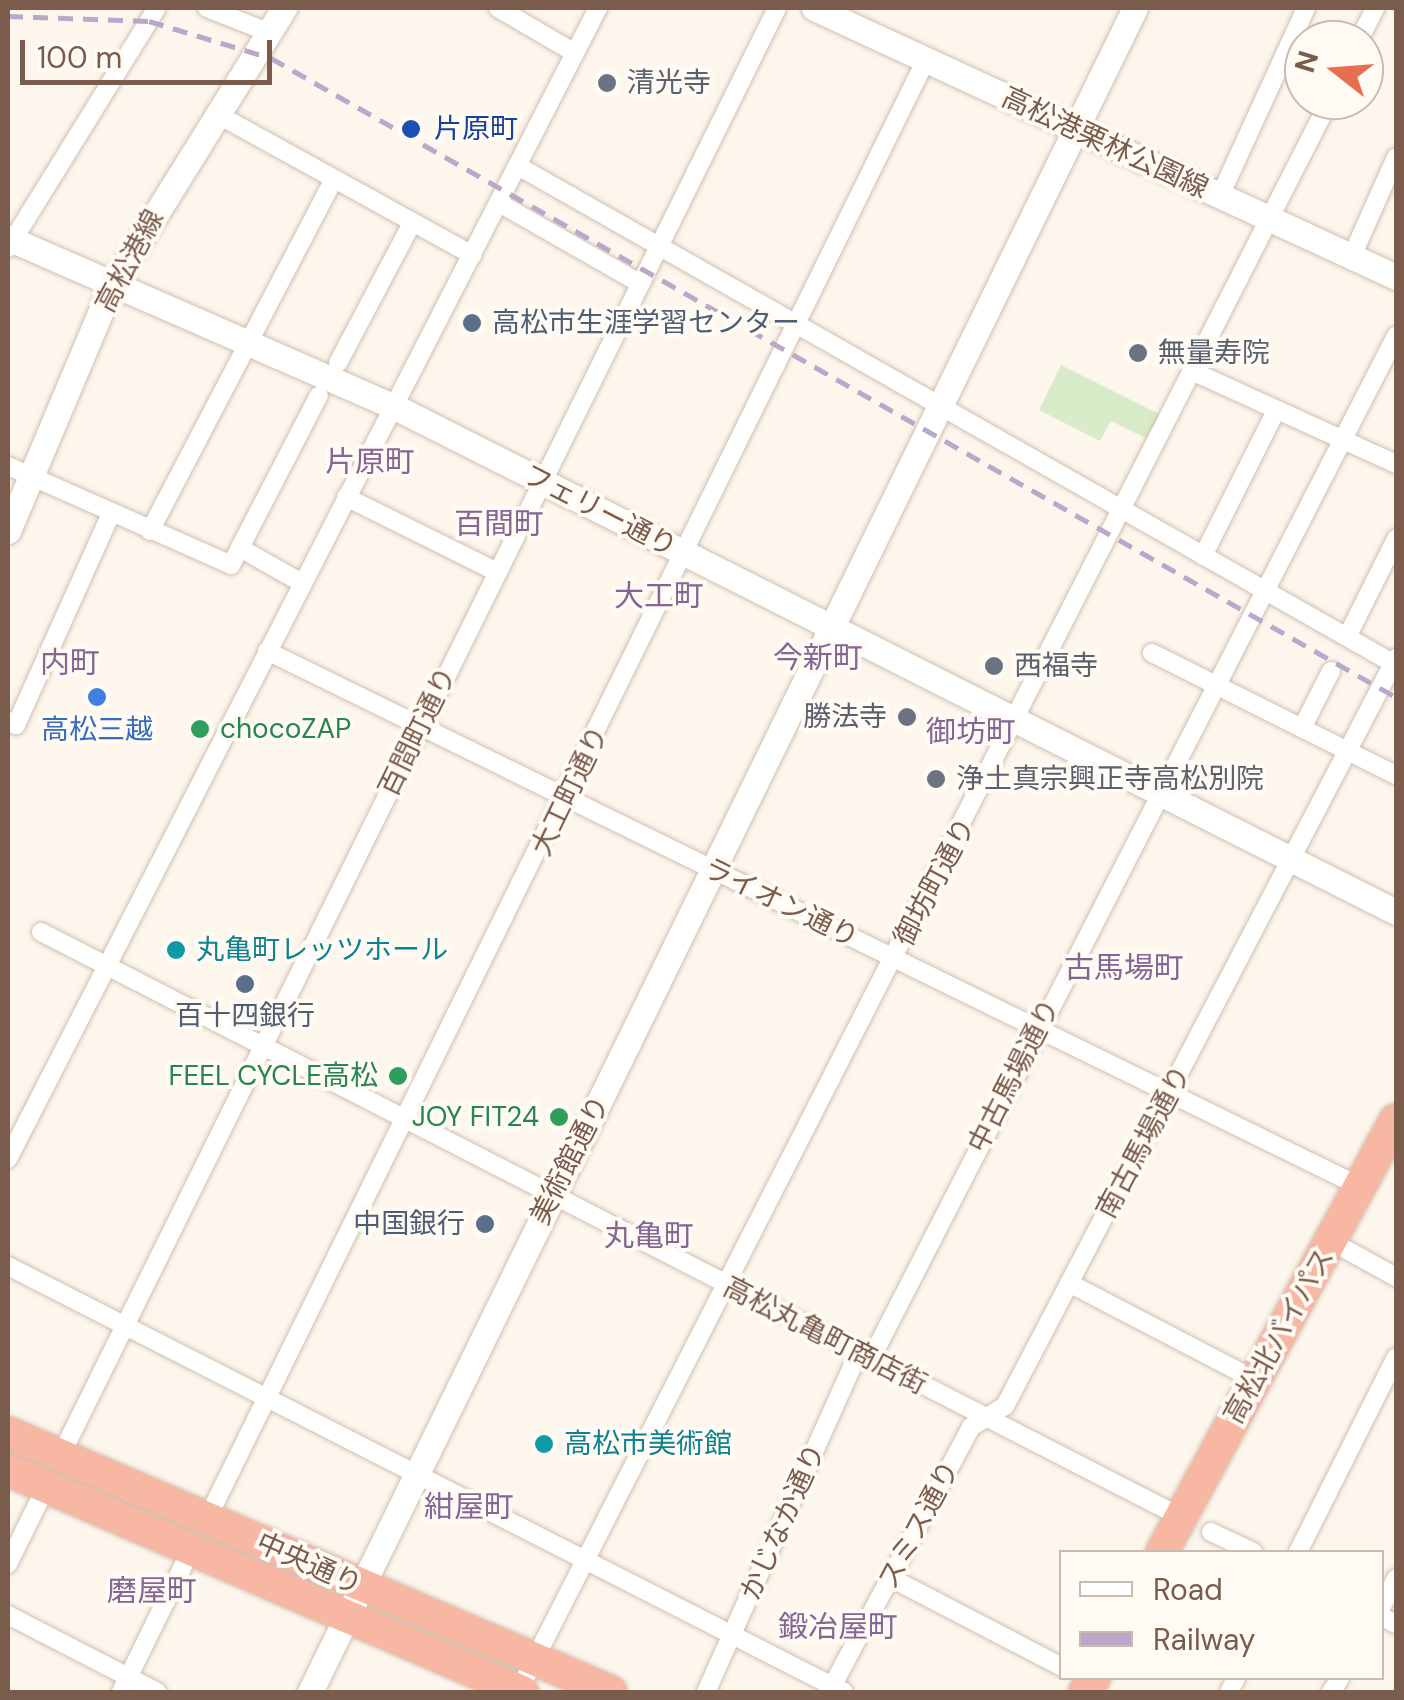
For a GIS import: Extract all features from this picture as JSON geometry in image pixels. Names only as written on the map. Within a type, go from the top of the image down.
[{"type":"highway","name":"高松北バイパス","points":[[1163,1550],[1396,1120]]},
{"type":"highway","name":"高松北バイパス","points":[[1184,1550],[1396,1158]]},
{"type":"highway","name":"中央通り","points":[[8,1433],[207,1519],[519,1692]]},
{"type":"highway","name":"中央通り","points":[[8,1470],[191,1550],[533,1660],[610,1692]]},
{"type":"street","points":[[9,242],[156,8]]},
{"type":"street","points":[[207,8],[266,31]]},
{"type":"street","name":"高松港線","points":[[8,531],[19,471],[113,283],[215,113],[284,8]]},
{"type":"street","points":[[498,8],[575,54]]},
{"type":"street","points":[[8,1159],[598,8]]},
{"type":"street","name":"百間町通り","points":[[8,1564],[777,8]]},
{"type":"street","name":"高松港栗林公園線","points":[[814,8],[1396,277]]},
{"type":"street","name":"美術館通り","points":[[310,1692],[832,628],[1081,132],[1135,8]]},
{"type":"street","points":[[1220,196],[1306,8]]},
{"type":"street","name":"大工町通り","points":[[207,1519],[687,555],[926,60]]},
{"type":"street","points":[[215,113],[472,255]]},
{"type":"street","name":"御坊町通り","points":[[519,1692],[725,1285],[1020,721],[1320,120]]},
{"type":"street","points":[[1352,256],[1396,157]]},
{"type":"street","points":[[518,166],[1124,513],[1396,662]]},
{"type":"street","points":[[150,531],[244,340],[334,179]]},
{"type":"street","points":[[499,204],[639,283]]},
{"type":"street","points":[[338,363],[412,223]]},
{"type":"street","name":"フェリー通り","points":[[9,242],[244,340],[389,414],[542,481],[1396,912]]},
{"type":"street","name":"中古馬場通り","points":[[864,1355],[876,1348],[1396,336]]},
{"type":"street","points":[[1192,371],[1396,464]]},
{"type":"street","points":[[235,557],[319,394]]},
{"type":"street","points":[[1202,556],[1276,411]]},
{"type":"street","points":[[19,471],[150,531],[302,583]]},
{"type":"street","points":[[346,497],[497,572]]},
{"type":"street","points":[[12,723],[111,514]]},
{"type":"street","points":[[1346,637],[1396,539]]},
{"type":"street","name":"ライオン通り","points":[[267,651],[1349,1182]]},
{"type":"street","points":[[1152,653],[1396,775]]},
{"type":"street","name":"南古馬場通り","points":[[987,1416],[1004,1406],[1396,662]]},
{"type":"street","points":[[1302,728],[1331,671]]},
{"type":"street","name":"高松丸亀町商店街","points":[[42,932],[1169,1511]]},
{"type":"street","points":[[1347,1250],[1396,1277]]},
{"type":"street","points":[[8,1266],[733,1634],[835,1690]]},
{"type":"street","points":[[1070,1283],[1255,1380]]},
{"type":"street","name":"かじなか通り","points":[[706,1692],[864,1355]]},
{"type":"street","points":[[1299,1550],[1396,1357]]},
{"type":"street","name":"スミス通り","points":[[835,1690],[971,1427],[987,1416]]},
{"type":"street","points":[[1211,1532],[1249,1550]]},
{"type":"street","points":[[124,1685],[191,1550]]},
{"type":"street","points":[[891,1578],[1059,1666]]},
{"type":"street","points":[[1384,1602],[1396,1578]]},
{"type":"street","points":[[8,1615],[94,1660],[124,1685],[158,1692]]},
{"type":"green space","points":[[1061,365],[1161,415],[1149,440],[1111,421],[1100,441],[1039,410]]},
{"type":"green space","points":[[67,1474],[315,1580],[314,1583],[65,1479]]},
{"type":"railway","points":[[8,16],[149,21],[271,58],[1396,697]]},
{"type":"place","name":"清光寺","points":[[607,83]]},
{"type":"place","name":"片原町","points":[[411,129]]},
{"type":"place","name":"高松市生涯学習センター","points":[[472,323]]},
{"type":"place","name":"無量寿院","points":[[1138,353]]},
{"type":"place","name":"西福寺","points":[[994,666]]},
{"type":"place","name":"高松三越","points":[[97,697]]},
{"type":"place","name":"勝法寺","points":[[907,717]]},
{"type":"place","name":"chocoZAP","points":[[200,729]]},
{"type":"place","name":"浄土真宗興正寺高松別院","points":[[936,779]]},
{"type":"place","name":"丸亀町レッツホール","points":[[176,950]]},
{"type":"place","name":"百十四銀行","points":[[245,984]]},
{"type":"place","name":"FEEL CYCLE高松","points":[[398,1076]]},
{"type":"place","name":"JOY FIT24","points":[[559,1117]]},
{"type":"place","name":"中国銀行","points":[[485,1224]]},
{"type":"place","name":"高松市美術館","points":[[544,1444]]},
{"type":"district","name":"片原町","points":[[370,462]]},
{"type":"district","name":"百間町","points":[[499,524]]},
{"type":"district","name":"大工町","points":[[659,596]]},
{"type":"district","name":"今新町","points":[[818,658]]},
{"type":"district","name":"内町","points":[[70,663]]},
{"type":"district","name":"御坊町","points":[[971,732]]},
{"type":"district","name":"古馬場町","points":[[1124,968]]},
{"type":"district","name":"丸亀町","points":[[649,1236]]},
{"type":"district","name":"紺屋町","points":[[469,1507]]},
{"type":"district","name":"磨屋町","points":[[152,1591]]},
{"type":"district","name":"鍛冶屋町","points":[[838,1627]]}]
